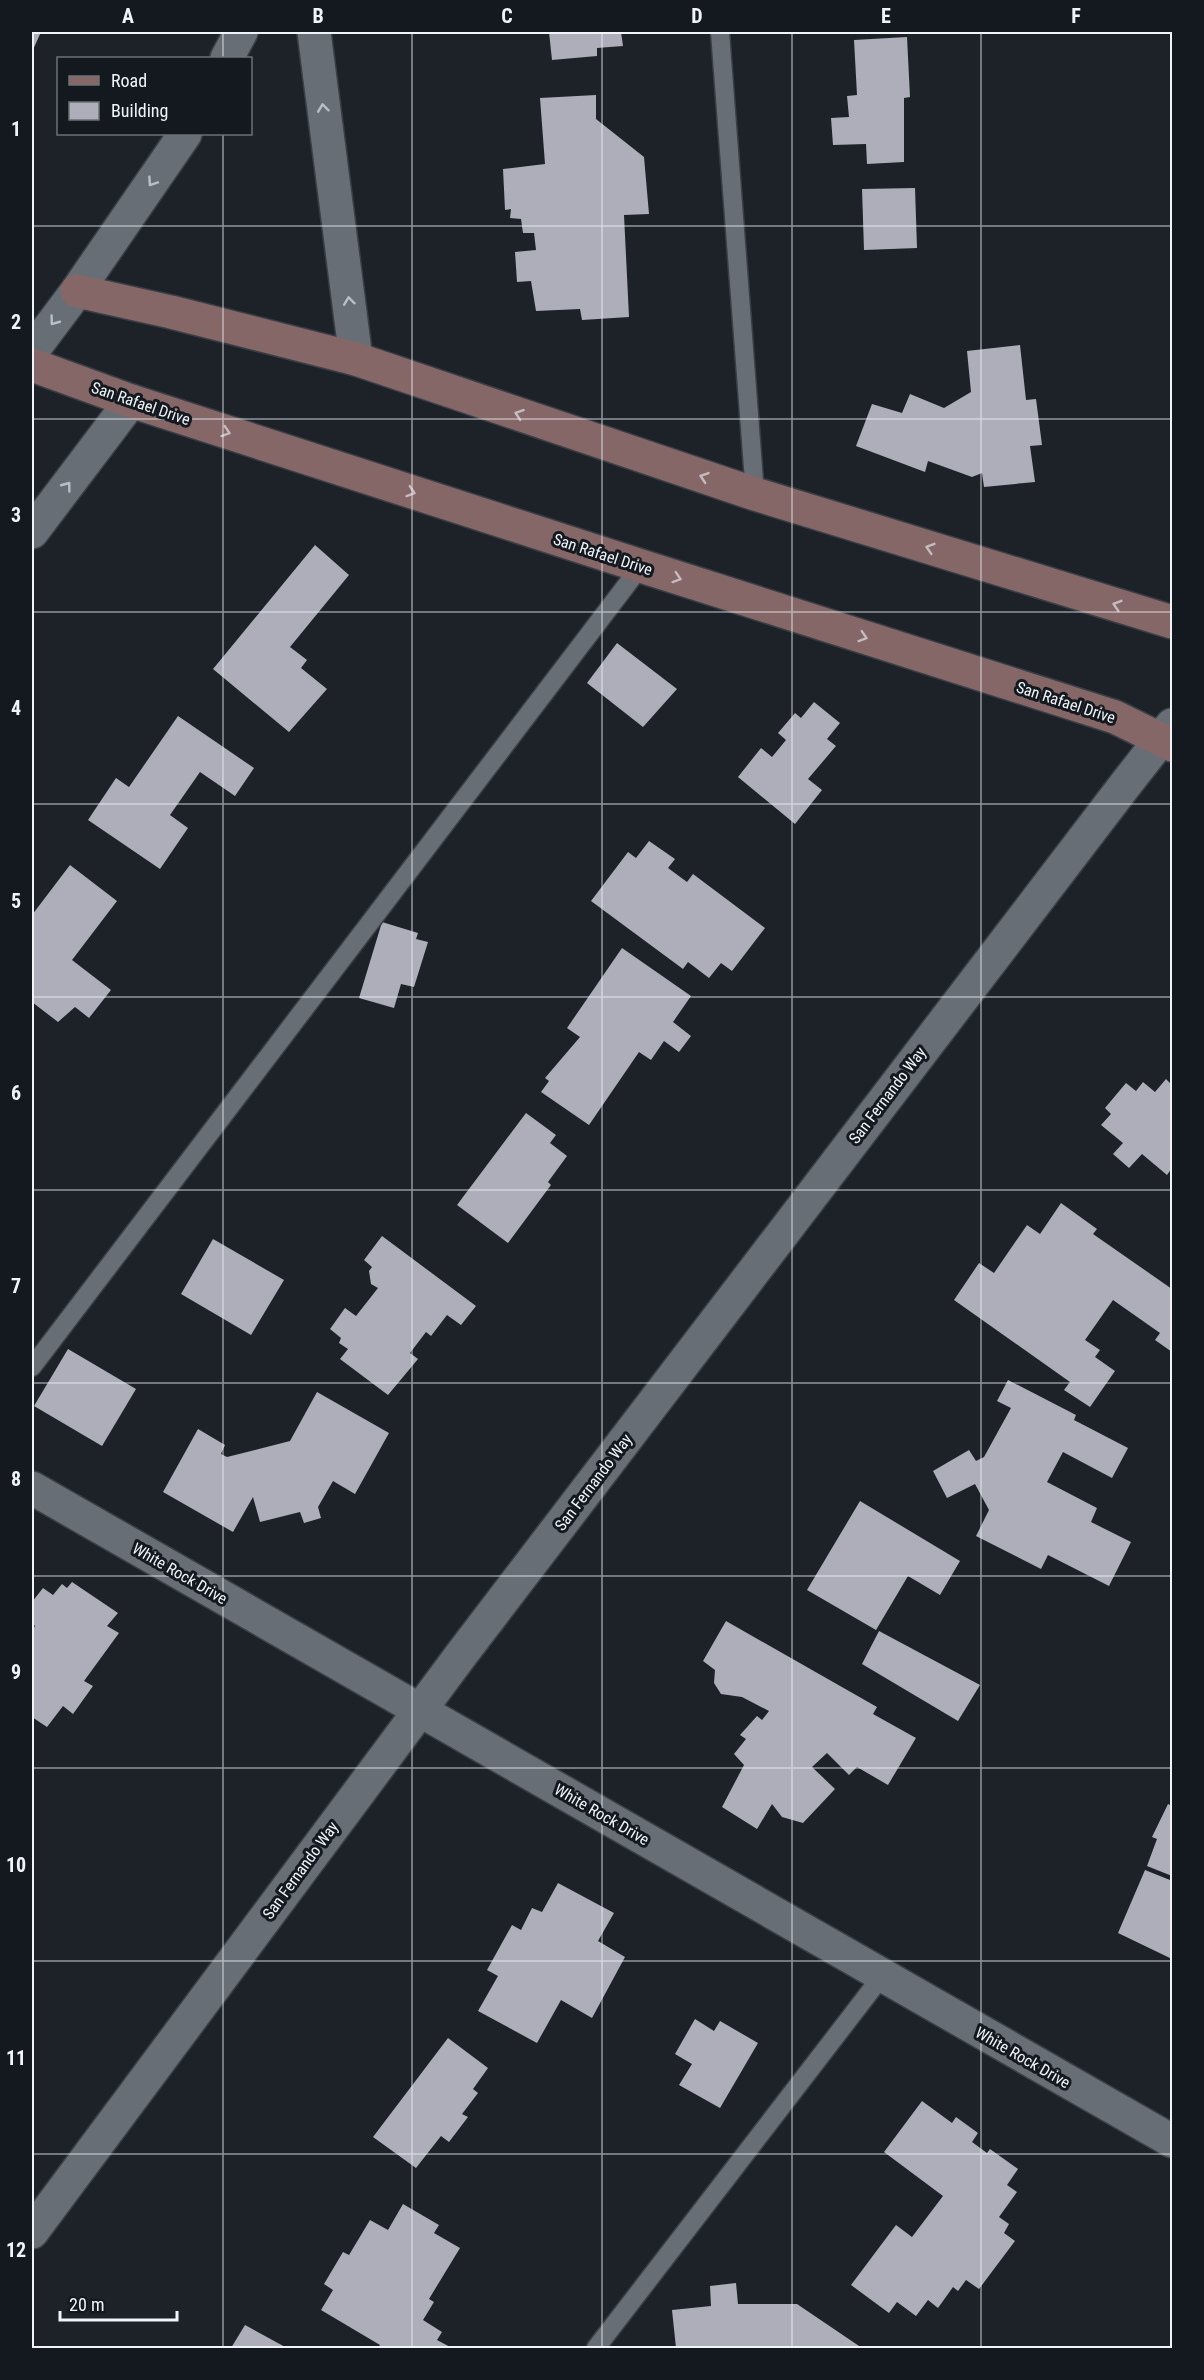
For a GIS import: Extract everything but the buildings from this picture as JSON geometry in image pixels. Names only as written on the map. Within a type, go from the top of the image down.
[{"type":"street","points":[[228,57],[242,32]]},
{"type":"street","points":[[314,32],[356,359]]},
{"type":"street","points":[[32,351],[77,291],[184,135]]},
{"type":"street","points":[[77,291],[171,312],[356,359],[755,494],[1173,622]]},
{"type":"street","name":"San Rafael Drive","points":[[32,365],[131,401],[1169,736]]},
{"type":"street","points":[[32,532],[131,401]]},
{"type":"street","name":"San Fernando Way","points":[[32,2232],[420,1709],[1110,803],[1169,736]]},
{"type":"street","name":"White Rock Drive","points":[[32,1488],[1173,2141]]},
{"type":"lane","points":[[720,32],[755,494]]},
{"type":"lane","points":[[32,1367],[641,566]]},
{"type":"lane","points":[[596,2349],[882,1976]]}]
